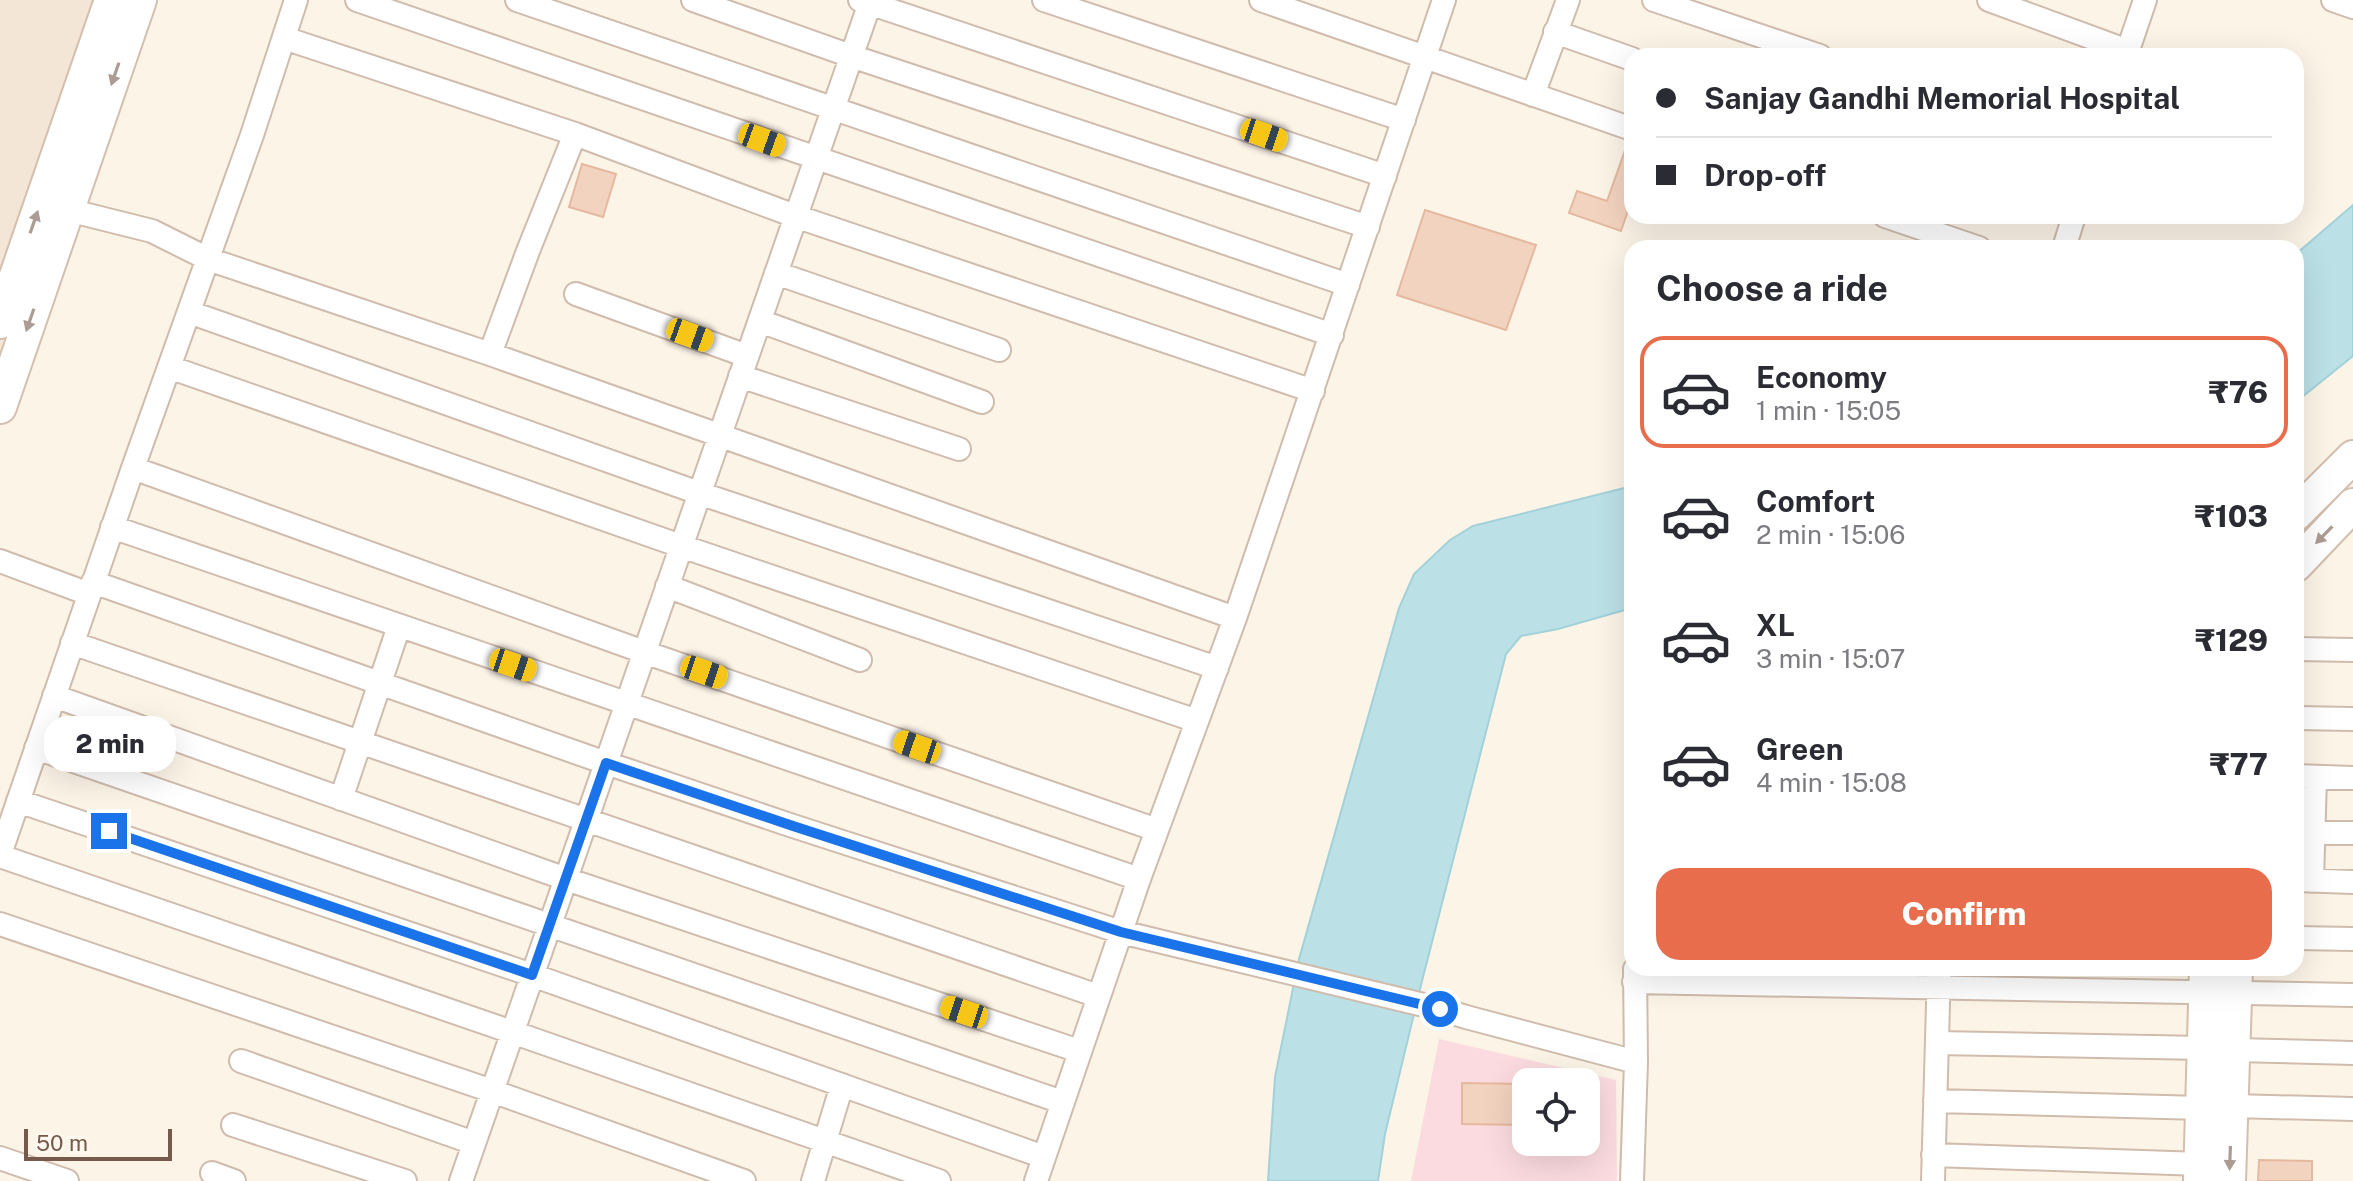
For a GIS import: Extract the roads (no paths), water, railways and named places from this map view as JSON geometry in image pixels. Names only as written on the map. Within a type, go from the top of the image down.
[{"type":"street","points":[[0,322],[111,0]]},
{"type":"street","points":[[0,407],[140,0]]},
{"type":"street","points":[[296,0],[252,135],[112,527],[0,855],[939,1181]]},
{"type":"street","points":[[357,0],[1332,335]]},
{"type":"street","points":[[517,0],[1348,285]]},
{"type":"street","points":[[693,0],[851,56],[1368,227]]},
{"type":"street","points":[[1044,0],[1404,120]]},
{"type":"street","points":[[1261,0],[1624,126]]},
{"type":"street","points":[[1036,1181],[1139,879],[1235,618],[1444,0]]},
{"type":"street","points":[[1533,95],[1568,0]]},
{"type":"street","points":[[1654,0],[1796,48]]},
{"type":"street","points":[[1989,0],[2114,48]]},
{"type":"street","points":[[2129,48],[2145,0]]},
{"type":"street","points":[[2333,0],[2353,7]]},
{"type":"street","points":[[461,1181],[816,159],[867,1],[1385,176]]},
{"type":"street","points":[[1555,32],[1624,56]]},
{"type":"street","points":[[284,38],[575,134],[795,216],[1313,391]]},
{"type":"street","points":[[490,354],[575,134]]},
{"type":"street","points":[[68,210],[152,231],[208,259],[490,354],[1235,618]]},
{"type":"street","points":[[1908,224],[1956,240]]},
{"type":"street","points":[[776,273],[999,350]]},
{"type":"street","points":[[576,294],[744,366],[959,449]]},
{"type":"street","points":[[189,312],[699,493],[1217,668]]},
{"type":"street","points":[[760,321],[982,402]]},
{"type":"street","points":[[169,367],[681,546],[1197,721]]},
{"type":"street","points":[[2304,506],[2353,457]]},
{"type":"street","points":[[133,468],[644,652],[1157,830]]},
{"type":"street","points":[[2304,557],[2353,505]]},
{"type":"street","points":[[112,527],[1139,879]]},
{"type":"street","points":[[0,561],[91,588],[793,826],[1121,932],[1440,1009],[1636,1062]]},
{"type":"street","points":[[667,586],[860,660]]},
{"type":"street","points":[[341,799],[399,626]]},
{"type":"street","points":[[72,643],[1098,996]]},
{"type":"street","points":[[2304,649],[2353,650]]},
{"type":"street","points":[[54,696],[566,879],[1079,1051]]},
{"type":"street","points":[[2304,718],[2353,719]]},
{"type":"street","points":[[36,748],[1062,1102]]},
{"type":"street","points":[[2353,778],[2306,777],[2313,833],[2304,881],[2353,882]]},
{"type":"street","points":[[18,801],[532,975],[1044,1157]]},
{"type":"street","points":[[2313,833],[2353,833]]},
{"type":"street","points":[[0,924],[492,1091],[744,1181]]},
{"type":"street","points":[[2304,938],[2353,939]]},
{"type":"street","points":[[1632,1181],[1636,1062],[1634,976]]},
{"type":"street","points":[[1718,976],[2221,980],[2353,995]]},
{"type":"street","points":[[1933,1181],[1938,978]]},
{"type":"street","points":[[2221,980],[2217,1107],[2229,1181]]},
{"type":"street","points":[[1937,1043],[2353,1053]]},
{"type":"street","points":[[241,1061],[474,1143]]},
{"type":"street","points":[[813,1181],[842,1085]]},
{"type":"street","points":[[1935,1101],[2353,1109]]},
{"type":"street","points":[[1933,1155],[2200,1172],[2217,1107]]},
{"type":"street","points":[[233,1125],[405,1181]]},
{"type":"street","points":[[0,1158],[67,1181]]},
{"type":"street","points":[[212,1173],[234,1181]]},
{"type":"water","points":[[2353,205],[2353,356],[2304,396],[2304,247]]},
{"type":"water","points":[[1624,488],[1624,610],[1521,636],[1506,654],[1421,985],[1385,1134],[1378,1181],[1268,1181],[1275,1077],[1299,959],[1399,608],[1414,574],[1450,540],[1473,526]]}]
